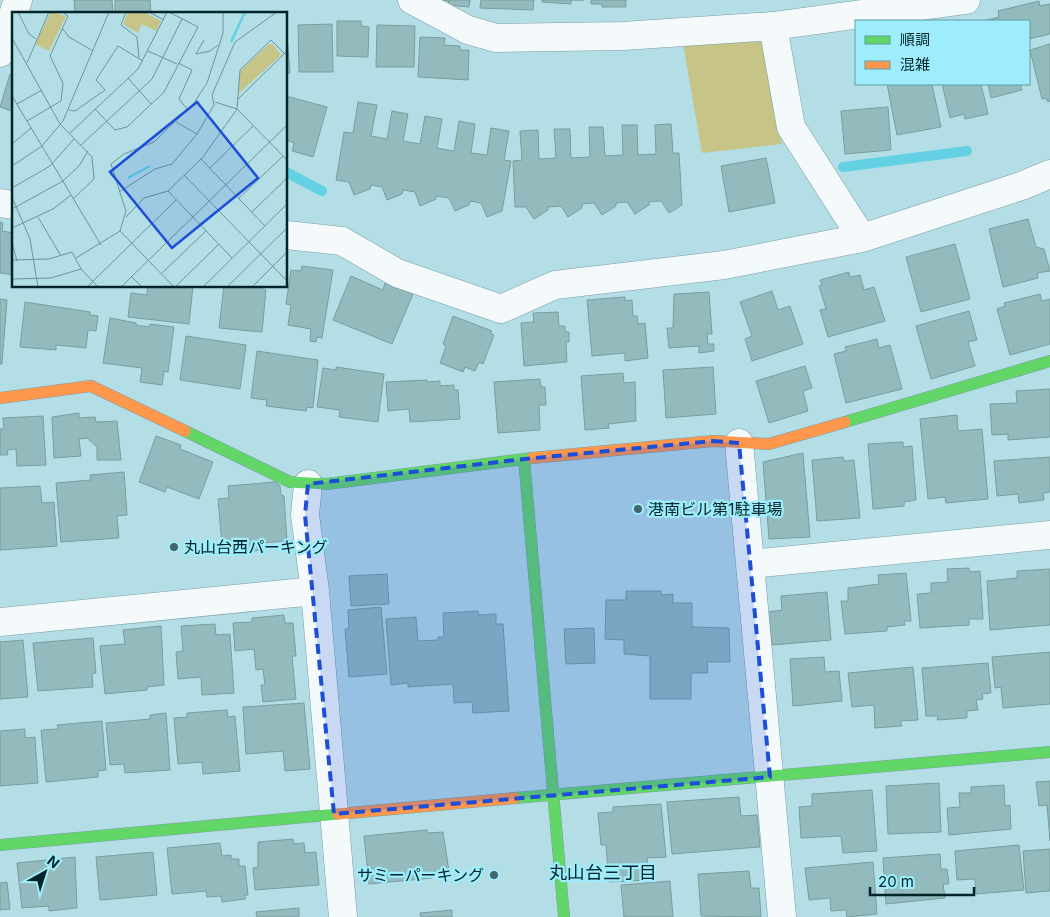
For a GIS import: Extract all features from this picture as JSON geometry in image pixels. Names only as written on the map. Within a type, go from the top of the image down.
[{"type":"street","points":[[14,12],[18,0]]},
{"type":"street","points":[[412,0],[468,30],[496,38],[623,36],[773,26],[931,3],[966,0]]},
{"type":"street","points":[[0,53],[12,18]]},
{"type":"street","points":[[773,26],[790,127],[862,238]]},
{"type":"street","points":[[288,235],[342,241],[397,273],[501,309],[554,285],[724,265],[862,238],[1021,186],[1050,174]]},
{"type":"street","points":[[0,398],[91,386],[290,482],[328,484],[524,459],[713,441],[769,444],[1050,361]]},
{"type":"street","points":[[739,443],[782,917]]},
{"type":"street","points":[[524,459],[564,917]]},
{"type":"street","points":[[308,484],[305,515],[315,591],[343,917]]},
{"type":"street","points":[[750,564],[1050,535]]},
{"type":"street","points":[[0,622],[315,591]]},
{"type":"street","points":[[0,846],[334,814],[1050,752]]},
{"type":"highlighted area","points":[[713,441],[739,443],[770,777],[334,814],[305,515],[308,484],[524,459]]},
{"type":"shaded area","points":[[763,40],[782,144],[702,153],[683,44]]},
{"type":"building","points":[[74,0],[112,0],[113,12],[75,12]]},
{"type":"building","points":[[115,0],[150,0],[151,12],[115,12]]},
{"type":"building","points":[[439,0],[470,0],[469,7],[448,5],[449,1]]},
{"type":"building","points":[[481,0],[534,0],[533,10],[480,8]]},
{"type":"building","points":[[542,0],[571,0],[571,4],[542,2]]},
{"type":"building","points":[[591,0],[626,0],[626,7],[602,7],[602,4],[591,4]]},
{"type":"building","points":[[1039,1],[1040,6],[1050,4],[1050,34],[1030,39],[1030,20],[987,20],[999,17],[998,11]]},
{"type":"building","points":[[337,21],[361,21],[361,26],[369,27],[368,57],[337,56]]},
{"type":"building","points":[[332,24],[333,72],[299,72],[298,25]]},
{"type":"building","points":[[377,25],[415,26],[414,67],[376,67]]},
{"type":"building","points":[[420,37],[445,38],[444,45],[460,46],[460,50],[469,50],[468,80],[418,77]]},
{"type":"building","points":[[1050,44],[1050,101],[1048,102],[1046,98],[1042,99],[1030,50]]},
{"type":"building","points":[[288,48],[290,73],[288,73]]},
{"type":"building","points":[[10,74],[12,75],[12,111],[0,107]]},
{"type":"building","points":[[887,85],[932,85],[941,127],[897,135]]},
{"type":"building","points":[[942,85],[981,85],[988,114],[965,119],[964,114],[950,118]]},
{"type":"building","points":[[988,85],[1020,85],[1022,90],[991,98]]},
{"type":"building","points":[[288,97],[327,107],[313,157],[292,151],[294,143],[288,141]]},
{"type":"building","points":[[358,102],[377,105],[371,136],[387,139],[392,111],[408,114],[403,141],[420,144],[425,116],[442,119],[437,148],[454,151],[459,121],[475,124],[471,153],[487,155],[491,128],[509,131],[504,160],[511,161],[502,211],[487,217],[481,203],[470,201],[469,205],[455,211],[449,198],[436,196],[436,199],[420,206],[415,192],[403,190],[402,194],[387,200],[382,187],[371,185],[370,189],[354,195],[349,182],[336,180],[344,132],[353,133]]},
{"type":"building","points":[[888,107],[891,150],[845,154],[841,111]]},
{"type":"building","points":[[671,124],[673,153],[679,153],[682,205],[669,213],[661,201],[649,202],[649,205],[635,214],[627,202],[616,203],[616,206],[602,215],[594,203],[582,204],[582,208],[568,217],[561,206],[548,207],[548,210],[534,219],[526,207],[515,207],[513,161],[522,160],[520,131],[538,130],[539,159],[556,158],[554,129],[570,129],[571,158],[590,157],[589,127],[603,127],[605,156],[623,155],[622,125],[637,125],[638,155],[656,154],[655,125]]},
{"type":"building","points":[[766,158],[775,203],[729,212],[721,166]]},
{"type":"building","points":[[1028,219],[1036,247],[1044,249],[1050,271],[1037,273],[1038,278],[1003,287],[989,229]]},
{"type":"building","points":[[0,222],[3,223],[2,231],[12,233],[12,275],[0,273]]},
{"type":"building","points":[[955,244],[970,299],[921,312],[906,257]]},
{"type":"building","points":[[302,266],[333,270],[322,338],[317,337],[316,342],[310,341],[311,329],[288,325],[291,305],[286,304],[291,270],[301,271]]},
{"type":"building","points":[[849,272],[850,277],[860,275],[864,290],[874,287],[885,321],[828,337],[820,310],[826,309],[819,286],[822,285],[820,280]]},
{"type":"building","points":[[351,276],[383,290],[385,283],[413,294],[392,344],[333,320]]},
{"type":"building","points":[[148,288],[193,288],[189,324],[128,317],[131,293],[147,295]]},
{"type":"building","points":[[224,288],[262,288],[266,290],[262,332],[219,328]]},
{"type":"building","points":[[772,291],[778,310],[790,306],[803,344],[752,361],[745,339],[752,336],[740,302]]},
{"type":"building","points":[[709,292],[712,334],[707,334],[708,344],[714,344],[714,351],[699,353],[699,346],[669,348],[667,328],[673,328],[674,294]]},
{"type":"building","points":[[1040,294],[1042,301],[1050,299],[1050,344],[1010,355],[997,309],[1005,306],[1004,303]]},
{"type":"building","points":[[625,297],[625,301],[632,300],[633,316],[637,316],[638,324],[645,323],[648,358],[625,361],[625,353],[592,356],[587,300]]},
{"type":"building","points":[[0,299],[7,300],[2,364],[0,364]]},
{"type":"building","points":[[25,302],[90,312],[90,315],[98,316],[96,331],[88,330],[86,348],[56,345],[56,350],[20,347]]},
{"type":"building","points":[[969,311],[977,340],[968,342],[975,366],[931,379],[916,326]]},
{"type":"building","points":[[558,312],[559,326],[565,326],[565,332],[569,332],[569,342],[566,342],[567,362],[524,366],[521,323],[534,322],[533,313]]},
{"type":"building","points":[[453,316],[492,331],[490,333],[494,335],[483,364],[479,362],[475,371],[465,367],[463,372],[440,363],[446,346],[443,344]]},
{"type":"building","points":[[110,318],[149,327],[150,324],[174,327],[168,372],[164,371],[162,385],[140,382],[142,368],[103,363]]},
{"type":"building","points":[[186,336],[246,345],[240,389],[180,380]]},
{"type":"building","points":[[877,339],[879,348],[890,345],[902,389],[846,403],[834,354],[846,351],[845,347]]},
{"type":"building","points":[[257,351],[318,360],[313,408],[307,407],[306,411],[266,406],[267,400],[251,398]]},
{"type":"building","points":[[805,366],[812,388],[803,391],[808,411],[769,423],[756,381]]},
{"type":"building","points":[[336,367],[384,374],[378,422],[339,417],[340,410],[317,407],[323,368],[336,370]]},
{"type":"building","points":[[713,367],[716,414],[666,418],[663,370]]},
{"type":"building","points":[[623,373],[624,383],[635,382],[636,421],[608,424],[609,428],[585,430],[581,376]]},
{"type":"building","points":[[540,379],[541,387],[545,387],[546,405],[539,405],[540,430],[498,433],[494,382]]},
{"type":"building","points":[[427,380],[427,382],[440,381],[440,386],[454,385],[454,390],[458,390],[460,419],[410,422],[409,409],[388,411],[386,382]]},
{"type":"building","points":[[1050,389],[1050,437],[1008,440],[1008,434],[992,435],[990,404],[1017,403],[1016,391]]},
{"type":"building","points":[[79,413],[79,418],[95,417],[96,422],[117,421],[121,460],[97,460],[97,447],[87,438],[79,439],[81,456],[54,458],[52,417]]},
{"type":"building","points":[[957,415],[958,431],[982,429],[988,499],[946,503],[945,497],[928,499],[920,419]]},
{"type":"building","points":[[43,416],[46,465],[17,466],[16,449],[7,450],[8,455],[0,455],[0,429],[4,429],[3,418]]},
{"type":"building","points":[[156,436],[181,445],[180,449],[213,462],[199,499],[167,487],[165,492],[139,482]]},
{"type":"building","points":[[903,442],[903,447],[912,446],[916,500],[904,502],[904,506],[873,509],[868,444]]},
{"type":"building","points":[[803,453],[810,537],[769,539],[763,462]]},
{"type":"building","points":[[843,457],[844,461],[854,460],[860,518],[817,521],[812,460]]},
{"type":"building","points":[[1050,457],[1050,492],[1043,493],[1044,500],[1019,503],[1018,494],[997,496],[994,461]]},
{"type":"building","points":[[124,472],[127,515],[117,516],[119,538],[61,542],[56,483],[91,480],[90,475]]},
{"type":"building","points":[[275,482],[280,486],[281,495],[284,496],[287,541],[260,543],[261,550],[243,552],[242,543],[222,545],[218,499],[229,498],[228,486]]},
{"type":"building","points":[[40,486],[42,503],[54,502],[57,546],[0,550],[0,488]]},
{"type":"building","points":[[969,568],[970,572],[980,571],[983,619],[969,619],[969,625],[920,628],[917,594],[931,593],[931,583],[948,582],[947,569]]},
{"type":"building","points":[[1050,569],[1050,625],[990,630],[987,581],[1017,578],[1017,571]]},
{"type":"building","points":[[906,573],[911,621],[904,621],[905,625],[887,627],[887,631],[845,634],[841,601],[848,601],[848,588],[879,584],[878,575]]},
{"type":"building","points":[[387,574],[389,604],[351,606],[349,576]]},
{"type":"building","points":[[626,591],[661,591],[661,595],[673,594],[673,603],[692,603],[692,627],[729,628],[730,662],[707,662],[708,673],[691,673],[691,699],[650,699],[650,656],[624,654],[624,640],[605,639],[606,600],[626,600]]},
{"type":"building","points":[[827,592],[831,640],[772,645],[768,612],[782,610],[781,596]]},
{"type":"building","points":[[381,607],[387,674],[349,677],[345,629],[349,628],[348,610]]},
{"type":"building","points":[[478,611],[479,615],[496,614],[496,624],[503,624],[509,711],[473,713],[472,702],[454,703],[453,684],[408,687],[408,683],[391,685],[386,619],[416,617],[418,641],[438,640],[438,637],[444,637],[443,613]]},
{"type":"building","points":[[284,615],[285,623],[293,623],[296,656],[292,656],[296,699],[263,702],[261,685],[265,685],[263,669],[256,670],[254,649],[235,651],[233,623],[252,622],[252,618]]},
{"type":"building","points":[[215,624],[216,635],[230,634],[234,693],[202,695],[201,677],[178,679],[176,652],[183,651],[181,626]]},
{"type":"building","points":[[161,626],[164,685],[147,687],[147,690],[105,694],[100,646],[125,644],[123,630]]},
{"type":"building","points":[[594,628],[595,663],[566,664],[564,629]]},
{"type":"building","points":[[93,638],[96,673],[92,674],[93,687],[38,691],[33,643]]},
{"type":"building","points":[[23,640],[28,697],[0,699],[0,642]]},
{"type":"building","points":[[1050,652],[1050,704],[1003,708],[1001,687],[995,688],[992,657]]},
{"type":"building","points":[[824,657],[825,672],[839,671],[842,701],[793,706],[790,659]]},
{"type":"building","points":[[988,663],[991,693],[982,694],[983,699],[976,700],[978,710],[967,711],[967,718],[937,720],[938,716],[926,716],[922,668]]},
{"type":"building","points":[[913,667],[918,720],[900,721],[902,726],[875,728],[874,705],[852,707],[848,673]]},
{"type":"building","points":[[304,703],[310,769],[285,771],[283,751],[246,754],[243,707]]},
{"type":"building","points":[[227,710],[228,717],[235,716],[240,771],[203,774],[202,762],[178,764],[174,718],[187,717],[187,713]]},
{"type":"building","points":[[166,713],[170,770],[125,773],[124,764],[110,765],[106,723],[150,719],[150,715]]},
{"type":"building","points":[[102,721],[106,770],[98,771],[98,777],[46,782],[41,730],[58,729],[57,725]]},
{"type":"building","points":[[25,729],[25,738],[35,737],[38,783],[0,786],[0,731]]},
{"type":"building","points":[[1050,781],[1050,841],[1047,805],[1039,806],[1036,782]]},
{"type":"building","points":[[939,783],[941,832],[888,834],[886,786]]},
{"type":"building","points":[[1004,785],[1005,806],[1010,805],[1011,829],[949,835],[947,808],[960,807],[959,793],[971,793],[971,787]]},
{"type":"building","points":[[872,790],[877,851],[843,853],[841,836],[801,838],[799,807],[812,806],[812,794]]},
{"type":"building","points":[[739,797],[741,816],[757,815],[760,847],[672,854],[667,802]]},
{"type":"building","points":[[661,804],[666,857],[647,858],[650,880],[609,882],[606,845],[601,845],[598,813],[613,812],[613,807]]},
{"type":"building","points":[[427,830],[428,833],[443,832],[449,871],[432,873],[432,878],[369,884],[364,836]]},
{"type":"building","points":[[293,839],[294,844],[304,843],[305,853],[316,852],[319,885],[255,890],[253,868],[258,867],[258,842]]},
{"type":"building","points":[[220,843],[222,856],[231,855],[231,859],[239,859],[239,866],[245,866],[248,895],[245,895],[245,899],[222,902],[221,896],[207,897],[206,891],[172,894],[167,848]]},
{"type":"building","points":[[1019,845],[1024,890],[976,894],[975,879],[957,880],[955,851]]},
{"type":"building","points":[[1050,849],[1050,891],[1026,893],[1023,851]]},
{"type":"building","points":[[153,852],[157,895],[100,900],[96,857]]},
{"type":"building","points":[[940,854],[941,869],[947,869],[949,884],[943,884],[945,898],[886,904],[883,858]]},
{"type":"building","points":[[75,857],[77,908],[49,911],[49,906],[22,908],[17,863]]},
{"type":"building","points":[[873,862],[877,914],[847,917],[846,910],[831,911],[830,898],[809,900],[805,868]]},
{"type":"building","points":[[749,871],[751,888],[759,888],[761,917],[701,916],[698,874]]},
{"type":"building","points":[[670,881],[673,917],[624,917],[621,885]]},
{"type":"building","points":[[7,882],[10,909],[0,910],[0,883]]},
{"type":"building","points":[[299,908],[299,917],[257,917],[256,912]]},
{"type":"building","points":[[452,910],[452,917],[421,917],[420,913]]},
{"type":"waterway","points":[[843,167],[967,151]]},
{"type":"waterway","points":[[288,173],[322,191]]},
{"type":"traffic: fast","points":[[845,422],[1050,361]]},
{"type":"traffic: fast","points":[[185,431],[290,482],[327,484],[532,458]]},
{"type":"traffic: fast","points":[[524,459],[564,917]]},
{"type":"traffic: fast","points":[[515,798],[1050,752]]},
{"type":"traffic: fast","points":[[0,845],[338,814]]},
{"type":"traffic: slow","points":[[0,398],[91,386],[185,431]]},
{"type":"traffic: slow","points":[[532,458],[713,441],[769,444],[845,422]]},
{"type":"traffic: slow","points":[[338,814],[515,798]]},
{"type":"place","name":"港南ビル第1駐車場","points":[[638,509]]},
{"type":"place","name":"丸山台西パーキング","points":[[174,547]]},
{"type":"place","name":"サミーパーキング","points":[[494,875]]},
{"type":"district","name":"丸山台三丁目","points":[[603,872]]}]
